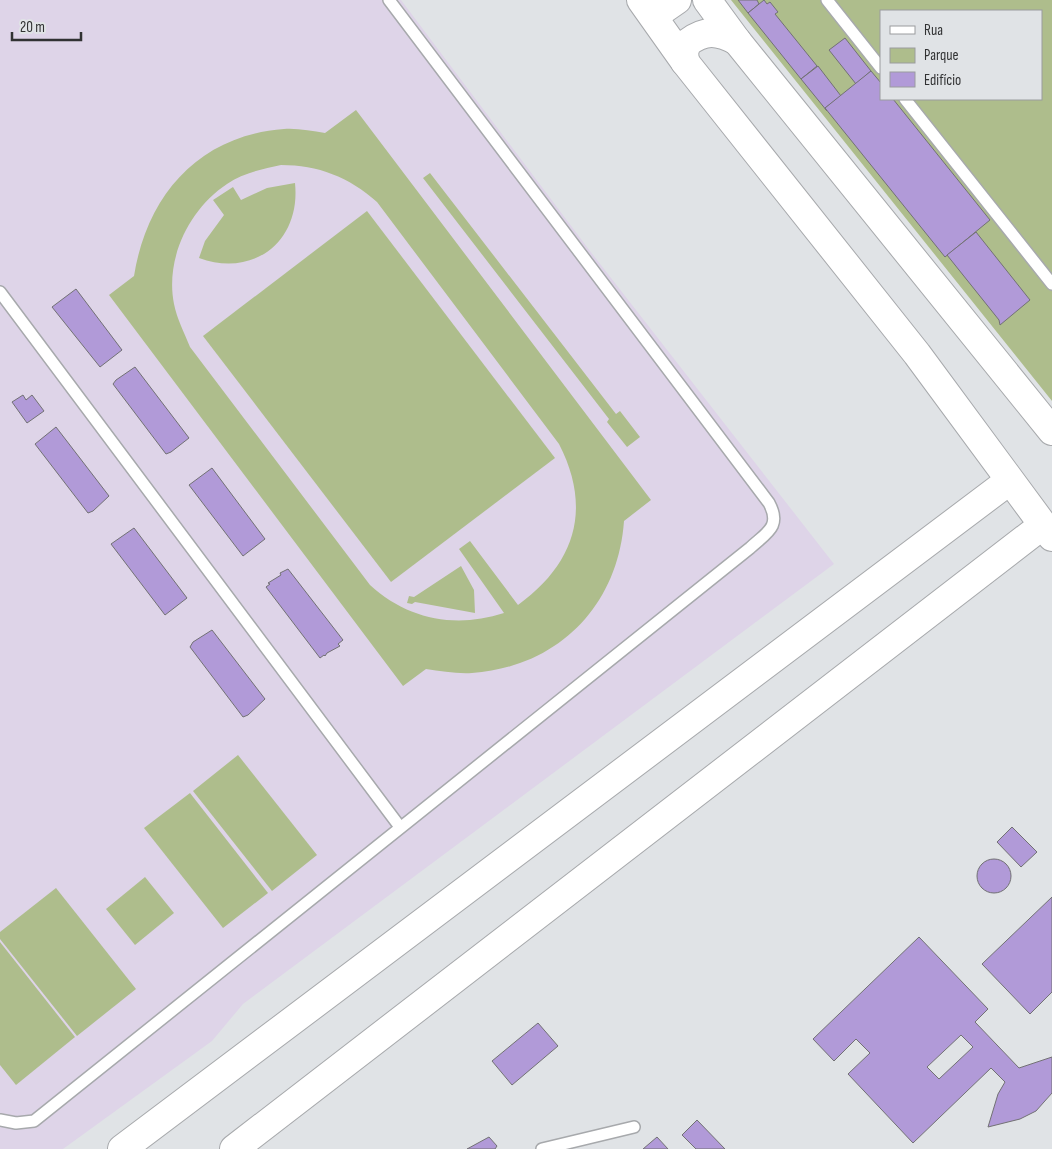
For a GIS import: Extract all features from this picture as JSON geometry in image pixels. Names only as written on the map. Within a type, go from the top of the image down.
[{"type":"street","points":[[238,1148],[1048,531],[1009,481],[911,346],[685,62],[641,0]]},
{"type":"street","points":[[650,0],[657,8],[664,9],[677,0]]},
{"type":"street","points":[[707,0],[737,41],[1052,431]]},
{"type":"street","points":[[685,62],[684,52],[687,43],[706,32],[717,32],[737,41]]},
{"type":"street","points":[[122,1149],[1009,481]]},
{"type":"lane","points":[[0,1120],[16,1123],[34,1121],[750,548],[773,526],[775,518],[769,503],[389,0]]},
{"type":"lane","points":[[827,0],[880,67]]},
{"type":"lane","points":[[906,100],[1052,284]]},
{"type":"lane","points":[[0,292],[400,827]]},
{"type":"lane","points":[[542,1149],[634,1127]]},
{"type":"shaded area","points":[[0,0],[401,0],[590,251],[834,564],[243,1004],[212,1041],[63,1149],[0,1149]]},
{"type":"green space","points":[[731,0],[1052,0],[1052,401]]},
{"type":"green space","points":[[356,110],[651,500],[624,521],[619,552],[610,580],[596,605],[578,627],[556,645],[531,659],[503,668],[472,673],[426,669],[403,686],[109,295],[134,276],[141,247],[151,220],[165,195],[182,174],[203,157],[227,143],[254,134],[284,129],[325,133]],"holes":[[[281,165],[320,170],[344,179],[377,202],[559,444],[569,468],[575,490],[576,512],[573,533],[554,571],[538,589],[518,605],[470,541],[459,549],[504,613],[468,620],[432,618],[416,613],[384,597],[370,585],[190,347],[175,310],[172,287],[177,253],[191,221],[213,194],[233,180],[267,168]]]},
{"type":"green space","points":[[430,173],[616,414],[620,411],[640,437],[627,447],[607,422],[609,419],[423,178]]},
{"type":"green space","points":[[295,183],[295,204],[290,222],[282,237],[270,250],[255,258],[238,263],[219,263],[199,258],[205,241],[224,215],[213,200],[233,187],[241,200],[267,188]]},
{"type":"green space","points":[[367,211],[555,458],[391,582],[203,336]]},
{"type":"green space","points":[[461,566],[474,590],[475,613],[415,602],[412,604],[407,603],[409,596],[414,597]]},
{"type":"green space","points":[[238,755],[317,855],[272,891],[193,791]]},
{"type":"green space","points":[[190,793],[268,893],[223,928],[144,828]]},
{"type":"green space","points":[[145,877],[174,913],[135,945],[106,909]]},
{"type":"green space","points":[[56,888],[136,989],[77,1036],[0,939],[0,932]]},
{"type":"green space","points":[[0,942],[75,1037],[16,1085],[0,1065]]},
{"type":"building","points":[[738,0],[757,0],[759,4],[748,13]]},
{"type":"building","points":[[764,0],[767,4],[770,2],[778,12],[775,14],[817,66],[801,79],[748,13]]},
{"type":"building","points":[[845,38],[871,71],[856,84],[829,50]]},
{"type":"building","points":[[818,66],[841,96],[825,108],[827,111],[801,79]]},
{"type":"building","points":[[871,71],[880,82],[880,100],[894,100],[990,220],[945,257],[825,108]]},
{"type":"building","points":[[976,232],[1030,300],[1000,325],[999,320],[947,255]]},
{"type":"building","points":[[76,289],[122,350],[100,367],[52,307]]},
{"type":"building","points":[[135,367],[189,438],[166,454],[113,384]]},
{"type":"building","points":[[23,395],[26,400],[32,395],[44,411],[27,423],[12,402]]},
{"type":"building","points":[[56,427],[109,496],[93,511],[88,513],[35,444]]},
{"type":"building","points":[[212,468],[265,539],[243,556],[189,485]]},
{"type":"building","points":[[134,528],[187,598],[165,615],[111,544]]},
{"type":"building","points":[[288,569],[343,640],[338,644],[340,646],[320,658],[266,587],[270,584],[268,583],[281,575],[280,573]]},
{"type":"building","points":[[212,630],[265,699],[248,715],[243,717],[190,647],[193,642]]},
{"type":"building","points":[[1012,827],[1037,852],[1021,867],[997,842]]},
{"type":"building","points":[[994,859],[1001,860],[1006,864],[1010,869],[1010,883],[1006,888],[1001,892],[994,893],[987,892],[982,888],[978,883],[977,876],[978,869],[982,864],[987,860]]},
{"type":"building","points":[[1052,897],[1052,992],[1030,1014],[982,964]]},
{"type":"building","points":[[919,937],[988,1009],[975,1022],[1019,1068],[1052,1057],[1052,1093],[1036,1111],[1020,1119],[988,1127],[998,1094],[1005,1082],[991,1068],[913,1143],[848,1074],[870,1053],[856,1039],[834,1061],[813,1039]],"holes":[[[961,1035],[973,1047],[939,1079],[927,1067]]]},
{"type":"building","points":[[538,1023],[558,1046],[512,1085],[492,1061]]},
{"type":"building","points":[[697,1120],[725,1149],[696,1149],[682,1135]]},
{"type":"building","points":[[489,1137],[497,1146],[495,1149],[467,1149]]},
{"type":"building","points":[[657,1137],[668,1149],[643,1149]]}]
